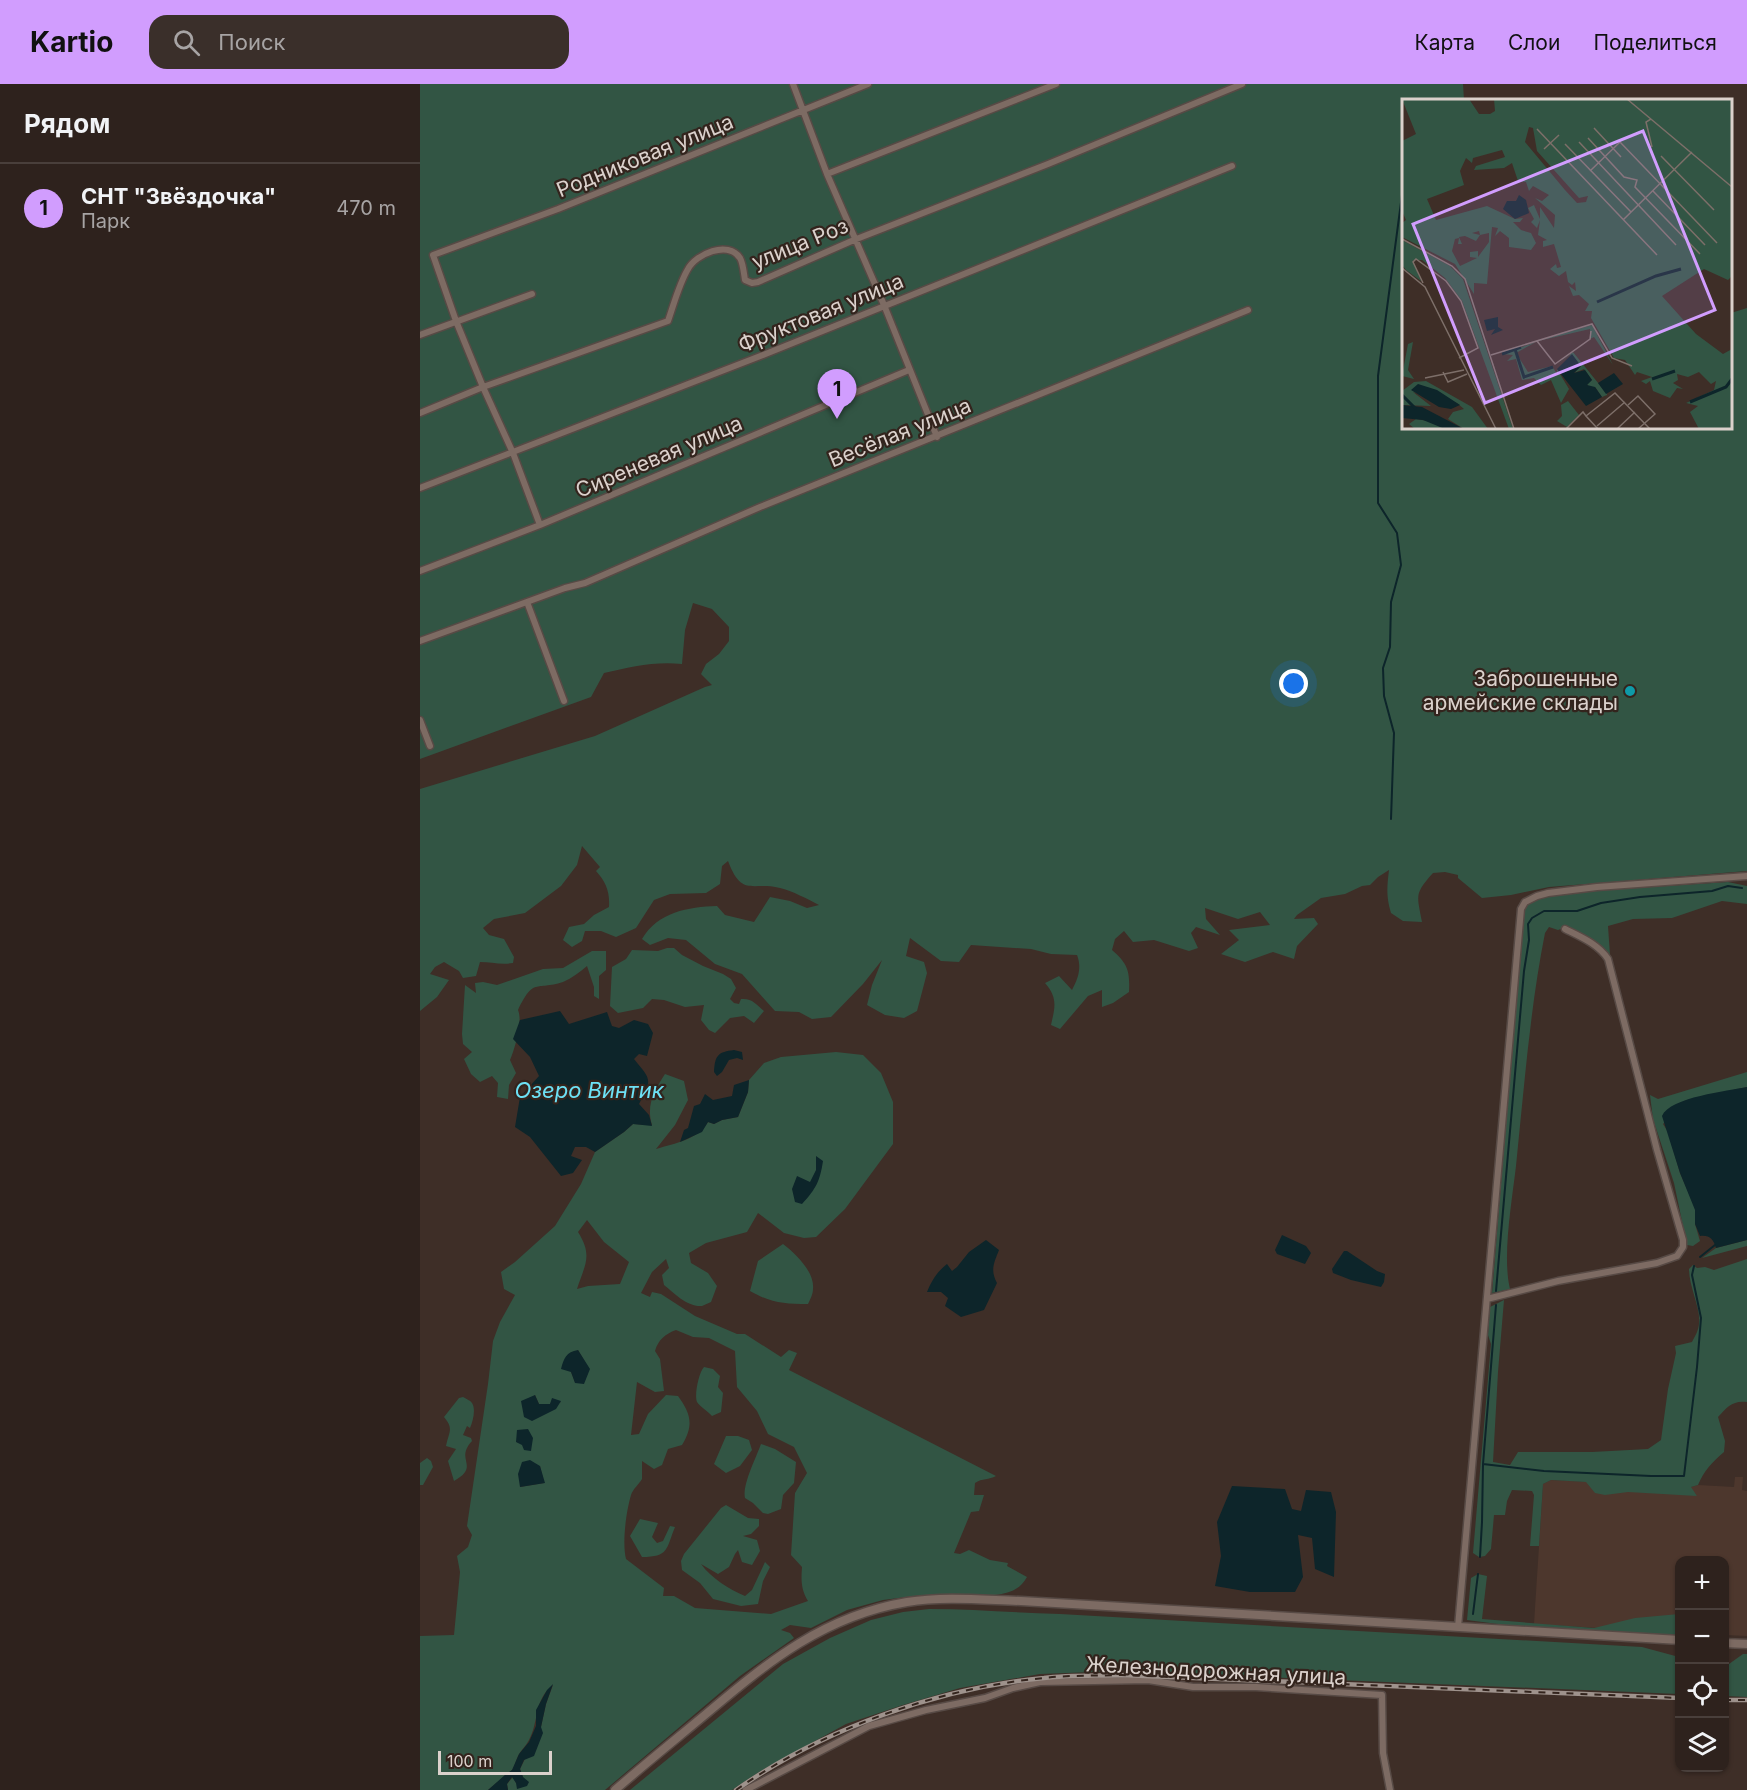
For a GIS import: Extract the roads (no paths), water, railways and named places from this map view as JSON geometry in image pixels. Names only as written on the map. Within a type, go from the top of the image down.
[{"type":"main road","points":[[615,1790],[734,1690],[788,1649],[809,1636],[850,1618],[909,1602],[937,1599],[1022,1601],[1675,1640]]},
{"type":"main road","points":[[1729,1643],[1747,1644]]},
{"type":"street","points":[[794,84],[827,174],[884,305],[937,437]]},
{"type":"street","name":"Родниковая улица","points":[[456,321],[433,255],[558,209],[868,84]]},
{"type":"street","points":[[827,174],[1056,84]]},
{"type":"street","name":"улица Роз","points":[[420,412],[668,321],[688,267],[698,257],[718,249],[732,252],[740,258],[745,280],[752,283],[1242,84]]},
{"type":"street","name":"Фруктовая улица","points":[[420,488],[763,355],[1232,166]]},
{"type":"street","points":[[420,335],[532,294]]},
{"type":"street","name":"Весёлая улица","points":[[420,641],[565,588],[585,583],[760,507],[1248,310]]},
{"type":"street","points":[[456,321],[513,453],[540,525]]},
{"type":"street","name":"Сиреневая улица","points":[[420,571],[540,525],[909,370]]},
{"type":"street","points":[[527,602],[564,701]]},
{"type":"street","points":[[420,720],[430,746]]},
{"type":"street","points":[[1458,1627],[1521,909],[1525,902],[1548,893],[1597,887],[1747,876]]},
{"type":"street","points":[[1487,1299],[1558,1281],[1657,1263],[1677,1256],[1683,1247],[1608,959],[1602,950],[1592,943],[1564,929]]},
{"type":"street","name":"Железнодорожная улица","points":[[746,1790],[869,1726],[926,1710],[985,1698],[1040,1682],[1148,1680],[1193,1687],[1256,1687],[1382,1695],[1383,1753],[1390,1790]]},
{"type":"water","name":"Озеро Винтик","points":[[560,1011],[569,1024],[607,1012],[612,1026],[619,1028],[634,1020],[648,1024],[653,1033],[647,1056],[639,1054],[634,1059],[647,1076],[648,1085],[639,1104],[649,1115],[652,1126],[633,1124],[595,1152],[586,1147],[575,1147],[571,1156],[582,1160],[573,1173],[561,1176],[530,1137],[515,1127],[520,1097],[539,1076],[530,1057],[513,1039],[520,1020]]},
{"type":"water","points":[[734,1050],[742,1052],[743,1060],[737,1058],[729,1060],[717,1076],[714,1072],[718,1055]]},
{"type":"water","points":[[749,1080],[748,1092],[738,1117],[714,1124],[708,1122],[702,1132],[680,1142],[684,1130],[688,1128],[694,1106],[700,1104],[705,1094],[713,1100],[732,1096],[734,1085]]},
{"type":"water","points":[[1747,1087],[1747,1240],[1716,1248],[1711,1238],[1700,1236],[1695,1224],[1695,1210],[1680,1173],[1662,1116],[1667,1109],[1687,1100]]},
{"type":"water","points":[[816,1156],[823,1161],[817,1184],[802,1204],[795,1202],[792,1189],[797,1176],[810,1182],[816,1170]]},
{"type":"water","points":[[1282,1235],[1306,1246],[1311,1253],[1305,1264],[1277,1254],[1275,1250]]},
{"type":"water","points":[[986,1240],[999,1250],[993,1270],[997,1283],[984,1310],[961,1317],[945,1306],[948,1298],[941,1292],[927,1292],[943,1267],[947,1264],[952,1271],[969,1252]]},
{"type":"water","points":[[1344,1251],[1385,1274],[1381,1287],[1333,1273],[1332,1269]]},
{"type":"water","points":[[578,1350],[590,1369],[584,1384],[575,1383],[571,1372],[561,1369],[566,1356]]},
{"type":"water","points":[[535,1395],[539,1404],[550,1404],[552,1398],[561,1401],[556,1409],[532,1421],[524,1417],[521,1401]]},
{"type":"water","points":[[528,1429],[533,1438],[531,1451],[524,1450],[522,1445],[516,1442],[517,1430]]},
{"type":"water","points":[[530,1460],[540,1466],[545,1483],[520,1487],[518,1474],[522,1462]]},
{"type":"water","points":[[1232,1486],[1285,1489],[1292,1509],[1301,1511],[1306,1490],[1331,1492],[1336,1512],[1334,1577],[1315,1569],[1312,1538],[1298,1535],[1303,1577],[1295,1592],[1250,1592],[1215,1586],[1221,1556],[1217,1522]]},
{"type":"water","points":[[553,1684],[541,1727],[543,1733],[534,1756],[524,1760],[520,1769],[523,1777],[529,1782],[527,1786],[517,1789],[512,1777],[507,1784],[508,1790],[488,1790],[512,1770],[536,1726],[536,1710]]},
{"type":"waterway","points":[[1391,819],[1394,733],[1384,696],[1383,668],[1390,647],[1391,602],[1401,565],[1397,533],[1378,503],[1378,376],[1402,195]]},
{"type":"waterway","points":[[1496,1291],[1524,971],[1529,940],[1528,924],[1532,918],[1544,911],[1577,911],[1601,903],[1640,897],[1712,891],[1728,886],[1742,888]]},
{"type":"waterway","points":[[1700,1257],[1715,1245]]},
{"type":"waterway","points":[[1483,1464],[1544,1471],[1684,1476],[1701,1318],[1692,1275],[1694,1266]]},
{"type":"waterway","points":[[1480,1557],[1483,1464],[1496,1305]]},
{"type":"waterway","points":[[1473,1614],[1478,1574]]},
{"type":"railway","points":[[736,1790],[806,1748],[883,1715],[963,1691],[1053,1677],[1122,1675],[1675,1698]]},
{"type":"railway","points":[[1729,1700],[1747,1700]]},
{"type":"place","name":"СНТ \"Звёздочка\"","points":[[837,419]]},
{"type":"place","name":"Заброшенные армейские склады","points":[[1630,691]]}]
